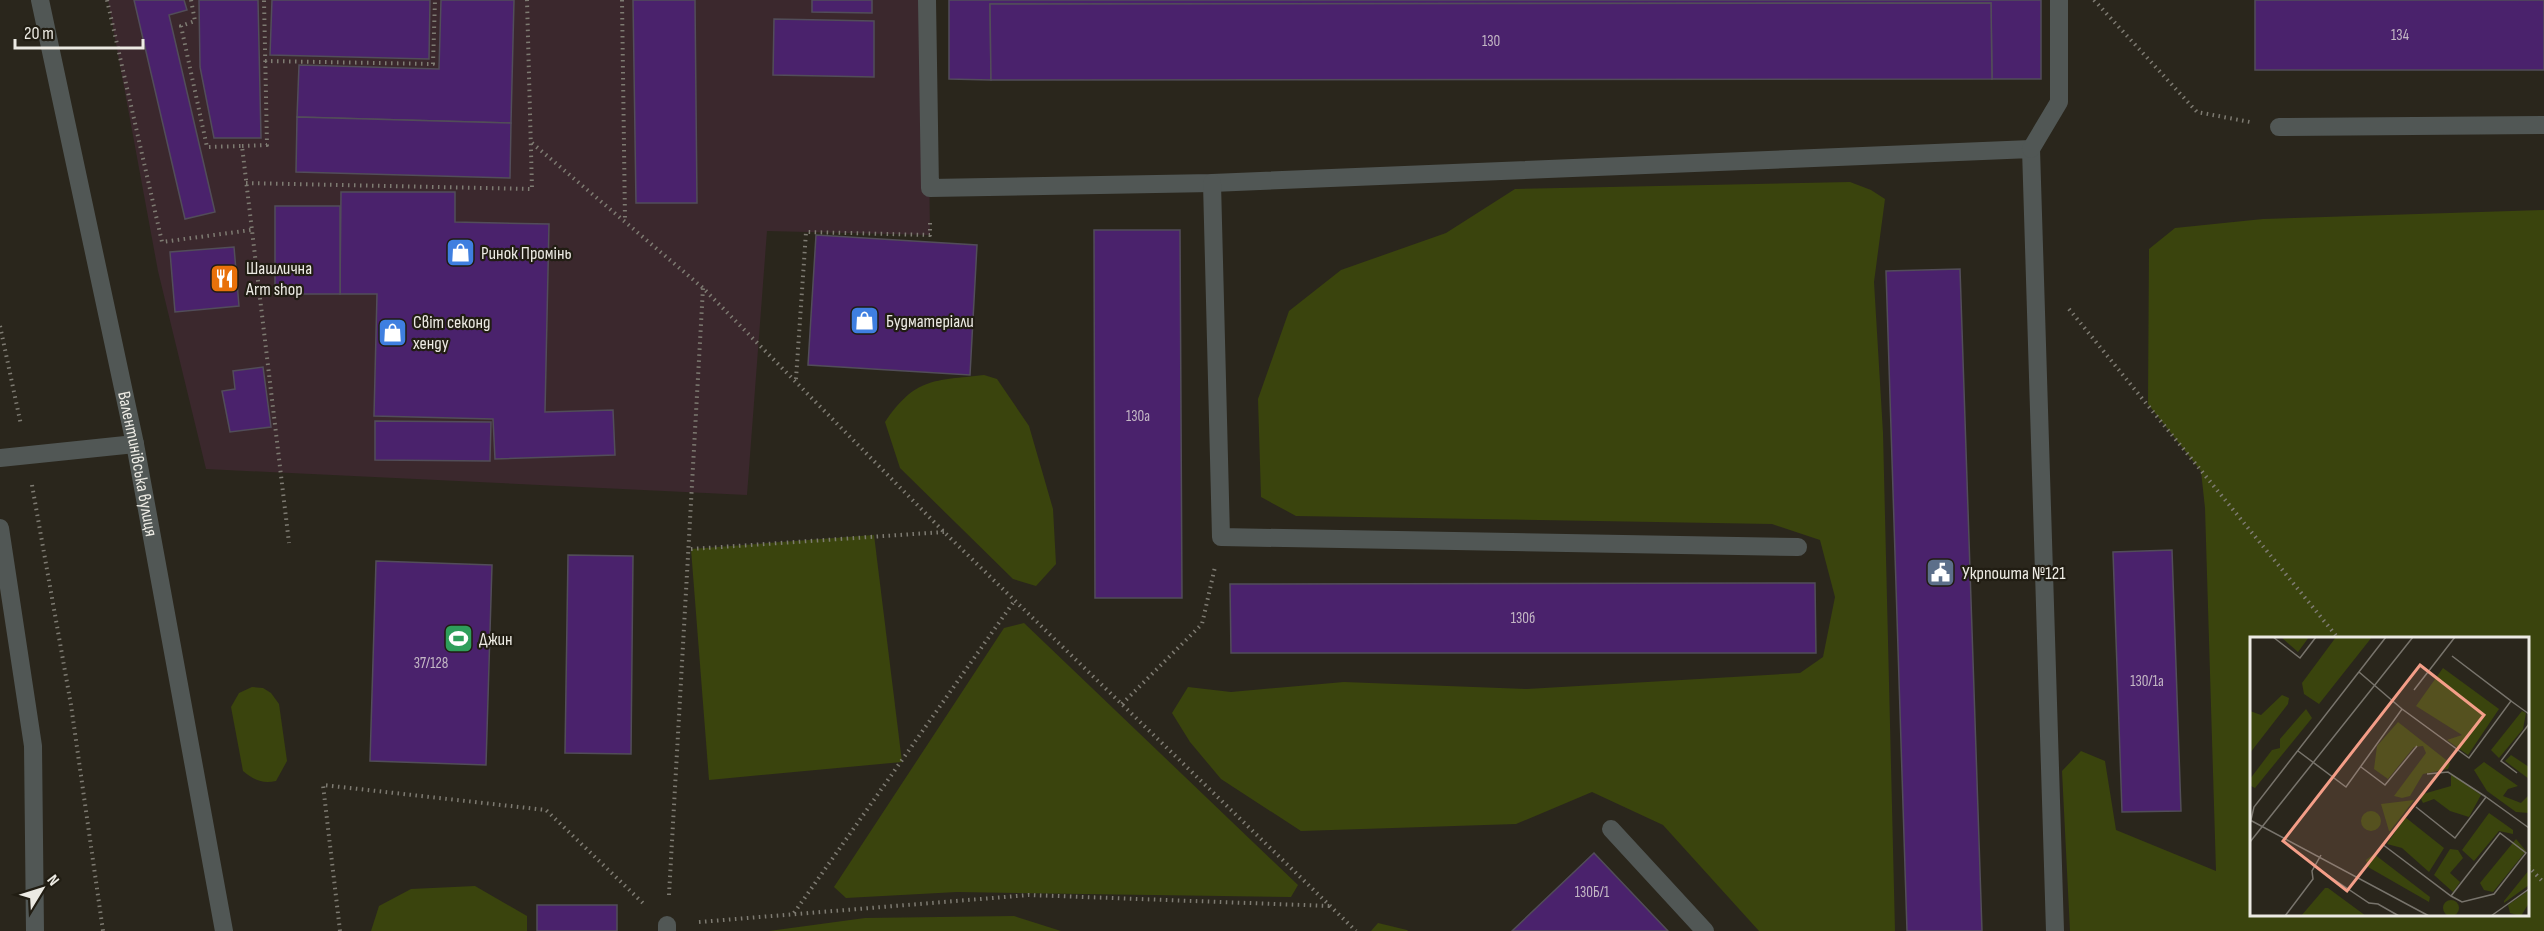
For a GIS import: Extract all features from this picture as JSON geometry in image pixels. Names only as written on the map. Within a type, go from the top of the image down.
[{"type":"street","name":"Валентинівська вулиця","points":[[40,0],[135,444],[224,931]]},
{"type":"street","points":[[927,0],[930,188],[1212,183],[2031,149]]},
{"type":"street","points":[[2055,931],[2031,149],[2059,102],[2059,0]]},
{"type":"street","points":[[2279,127],[2544,125]]},
{"type":"street","points":[[1212,183],[1221,537],[1798,547]]},
{"type":"street","points":[[0,458],[135,444]]},
{"type":"street","points":[[0,528],[33,746],[35,931]]},
{"type":"street","points":[[1611,829],[1705,931]]},
{"type":"path","points":[[106,0],[162,242],[252,230]]},
{"type":"path","points":[[191,0],[195,21],[181,26],[207,147],[267,145],[264,0]]},
{"type":"path","points":[[265,61],[433,64],[435,0]]},
{"type":"path","points":[[246,183],[532,189],[527,0]]},
{"type":"path","points":[[622,0],[625,220]]},
{"type":"path","points":[[2094,0],[2197,112],[2279,127]]},
{"type":"path","points":[[532,143],[704,288],[944,532],[1356,931]]},
{"type":"path","points":[[242,146],[289,543]]},
{"type":"path","points":[[796,379],[806,232],[930,235],[930,188]]},
{"type":"path","points":[[2035,267],[2336,637]]},
{"type":"path","points":[[667,928],[691,549],[704,288]]},
{"type":"path","points":[[0,326],[27,454],[71,705],[103,931]]},
{"type":"path","points":[[691,549],[944,532]]},
{"type":"path","points":[[1122,704],[1202,624],[1221,537]]},
{"type":"path","points":[[794,914],[1015,600]]},
{"type":"path","points":[[340,931],[323,785],[546,810],[667,928]]},
{"type":"path","points":[[2529,867],[2544,883]]},
{"type":"path","points":[[667,928],[794,914],[1029,895],[1330,906]]},
{"type":"shaded area","name":"Ринок Промінь","points":[[108,0],[927,0],[930,235],[767,231],[747,495],[206,469],[158,271]]},
{"type":"green space","points":[[1850,182],[1871,190],[1885,199],[1874,282],[1883,433],[1895,931],[1759,931],[1663,825],[1592,792],[1516,824],[1301,831],[1221,779],[1190,742],[1172,713],[1188,687],[1231,692],[1344,682],[1527,689],[1800,673],[1823,657],[1835,597],[1820,540],[1772,524],[1296,516],[1261,497],[1258,399],[1289,311],[1341,270],[1446,233],[1515,189]]},
{"type":"green space","points":[[2544,210],[2544,931],[2070,931],[2062,771],[2081,751],[2105,761],[2116,830],[2216,871],[2205,508],[2201,471],[2148,404],[2149,249],[2175,228],[2263,219]]},
{"type":"green space","points":[[984,375],[997,379],[1029,426],[1053,509],[1056,564],[1036,586],[1013,579],[900,468],[885,422],[896,407],[916,389],[938,381]]},
{"type":"green space","points":[[874,535],[902,762],[709,780],[691,549]]},
{"type":"green space","points":[[1024,623],[1298,885],[1291,897],[957,892],[846,898],[834,887],[1004,628]]},
{"type":"green space","points":[[252,687],[263,688],[271,693],[279,704],[287,761],[276,781],[258,780],[243,771],[231,707],[239,693]]},
{"type":"green space","points":[[475,886],[527,916],[527,931],[371,931],[379,906],[411,889]]},
{"type":"green space","points":[[1014,916],[1061,931],[769,931],[865,918]]},
{"type":"green space","points":[[1378,923],[1407,930],[1408,931],[1371,931]]},
{"type":"building","points":[[134,0],[184,0],[187,10],[169,15],[215,212],[185,219]]},
{"type":"building","points":[[199,0],[258,0],[261,138],[214,138],[200,67]]},
{"type":"building","points":[[272,0],[430,0],[429,59],[270,55]]},
{"type":"building","points":[[441,0],[514,0],[511,123],[297,117],[299,65],[439,69]]},
{"type":"building","points":[[633,0],[695,0],[697,203],[636,203]]},
{"type":"building","points":[[812,0],[872,0],[872,13],[812,12]]},
{"type":"building","points":[[949,0],[2041,0],[2041,79],[1992,79],[1991,3],[990,4],[991,80],[949,79]]},
{"type":"building","points":[[2255,0],[2544,0],[2544,70],[2255,70]]},
{"type":"building","points":[[1991,3],[1992,79],[991,80],[990,4]]},
{"type":"building","points":[[774,19],[874,21],[874,77],[773,75]]},
{"type":"building","points":[[297,117],[511,123],[510,178],[296,172]]},
{"type":"building","points":[[341,192],[455,192],[455,222],[549,224],[545,412],[613,410],[615,455],[495,459],[493,419],[374,416],[377,294],[340,294]]},
{"type":"building","points":[[275,206],[340,206],[340,294],[275,294]]},
{"type":"building","points":[[1094,230],[1180,230],[1182,598],[1095,598]]},
{"type":"building","points":[[816,235],[977,245],[970,375],[808,365]]},
{"type":"building","points":[[234,247],[239,306],[175,312],[170,252]]},
{"type":"building","points":[[1960,269],[1982,931],[1907,931],[1886,271]]},
{"type":"building","points":[[263,367],[271,427],[230,432],[222,391],[235,389],[233,371]]},
{"type":"building","points":[[375,421],[491,422],[490,461],[375,460]]},
{"type":"building","points":[[2172,550],[2181,811],[2122,812],[2113,552]]},
{"type":"building","points":[[568,555],[633,556],[631,754],[565,753]]},
{"type":"building","points":[[376,561],[492,565],[486,765],[370,761]]},
{"type":"building","points":[[1815,583],[1816,653],[1231,653],[1230,584]]},
{"type":"building","points":[[1594,853],[1668,931],[1512,931]]},
{"type":"building","points":[[537,905],[617,905],[617,931],[537,931]]},
{"type":"place","name":"Ринок Промінь","points":[[460,253]]},
{"type":"place","name":"Шашлична Arm shop","points":[[225,278]]},
{"type":"place","name":"Будматеріали","points":[[865,321]]},
{"type":"place","name":"Світ секонд хенду","points":[[392,332]]},
{"type":"place","name":"Укрпошта №121","points":[[1941,573]]},
{"type":"place","name":"Джин","points":[[458,639]]}]
